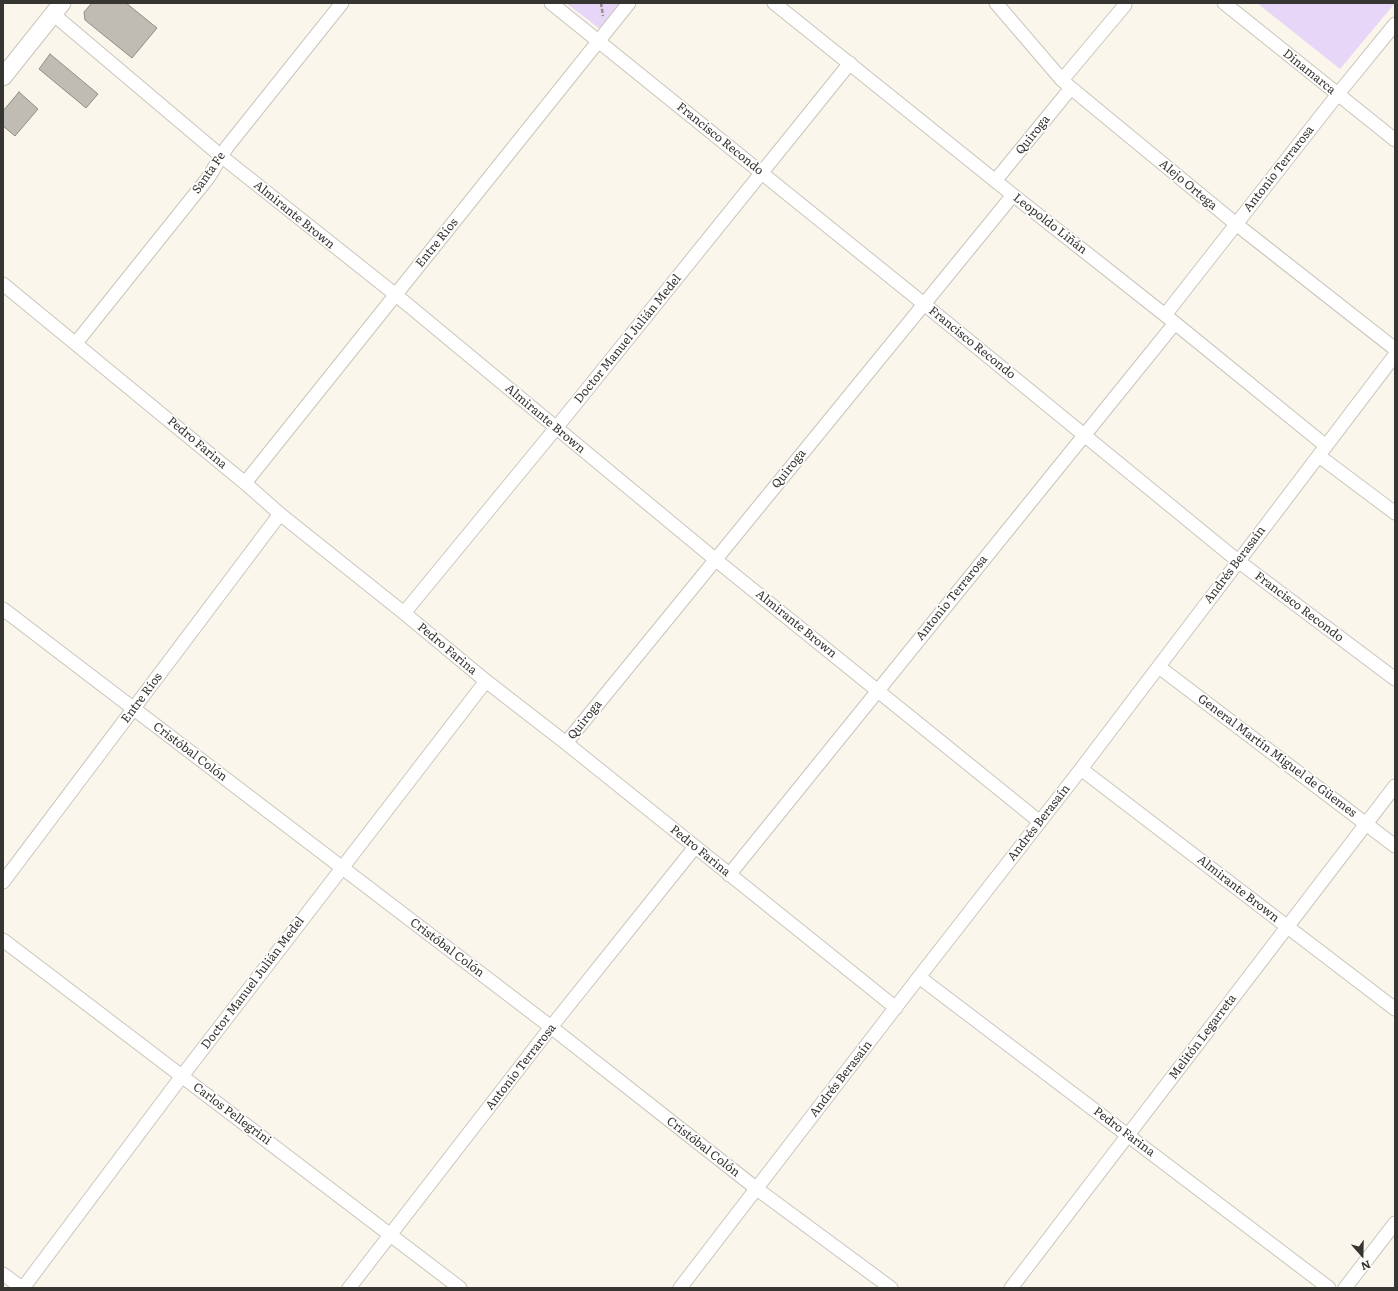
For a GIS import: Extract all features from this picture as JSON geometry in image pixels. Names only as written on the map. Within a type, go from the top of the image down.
[{"type":"main road","points":[[3,77],[57,8]]},
{"type":"street","name":"Santa Fe","points":[[76,343],[208,178],[226,147],[342,3]]},
{"type":"street","name":"Francisco Recondo","points":[[551,3],[924,304],[1238,561],[1395,679]]},
{"type":"street","name":"Entre Ríos","points":[[244,483],[629,3]]},
{"type":"street","name":"Leopoldo Liñán","points":[[774,3],[995,181],[1170,319],[1395,514]]},
{"type":"street","name":"Alejo Ortega","points":[[996,3],[1066,84],[1236,224],[1395,349]]},
{"type":"street","name":"Dinamarca","points":[[1224,3],[1395,140]]},
{"type":"street","name":"Quiroga","points":[[995,181],[1125,4]]},
{"type":"street","name":"Almirante Brown","points":[[57,8],[221,156],[396,295],[716,560],[1040,822]]},
{"type":"street","name":"Antonio Terrarosa","points":[[729,875],[1084,436],[1170,319],[1236,224],[1395,24]]},
{"type":"street","name":"Doctor Manuel Julián Medel","points":[[404,613],[556,428],[850,63]]},
{"type":"street","name":"Quiroga","points":[[566,743],[1013,195]]},
{"type":"street","name":"Pedro Farina","points":[[3,284],[76,343],[280,514],[486,681],[566,743],[896,1008]]},
{"type":"street","name":"Andrés Berasaín","points":[[680,1288],[1081,769],[1395,355]]},
{"type":"street","name":"Entre Ríos","points":[[3,882],[280,514]]},
{"type":"street","name":"Cristóbal Colón","points":[[3,609],[342,867],[757,1189],[891,1288]]},
{"type":"street","name":"General Martín Miguel de Güemes","points":[[1158,667],[1395,846]]},
{"type":"street","name":"Doctor Manuel Julián Medel","points":[[22,1288],[182,1076],[486,681]]},
{"type":"street","name":"Almirante Brown","points":[[1081,769],[1395,1009]]},
{"type":"street","name":"Melitón Legarreta","points":[[1010,1288],[1286,926],[1395,786]]},
{"type":"street","name":"Antonio Terrarosa","points":[[349,1288],[551,1028],[695,847]]},
{"type":"street","name":"Carlos Pellegrini","points":[[3,940],[460,1288]]},
{"type":"street","name":"Pedro Farina","points":[[919,977],[1329,1288]]},
{"type":"street","points":[[1345,1288],[1395,1223]]},
{"type":"street","points":[[3,1274],[22,1288]]},
{"type":"shaded area","points":[[566,3],[621,3],[600,29]]},
{"type":"shaded area","points":[[1257,3],[1395,3],[1340,69]]},
{"type":"building","points":[[92,3],[126,3],[157,28],[132,58],[85,20],[84,12]]},
{"type":"building","points":[[50,54],[98,94],[86,108],[39,69]]},
{"type":"building","points":[[19,92],[38,109],[15,136],[3,126],[3,111]]}]
